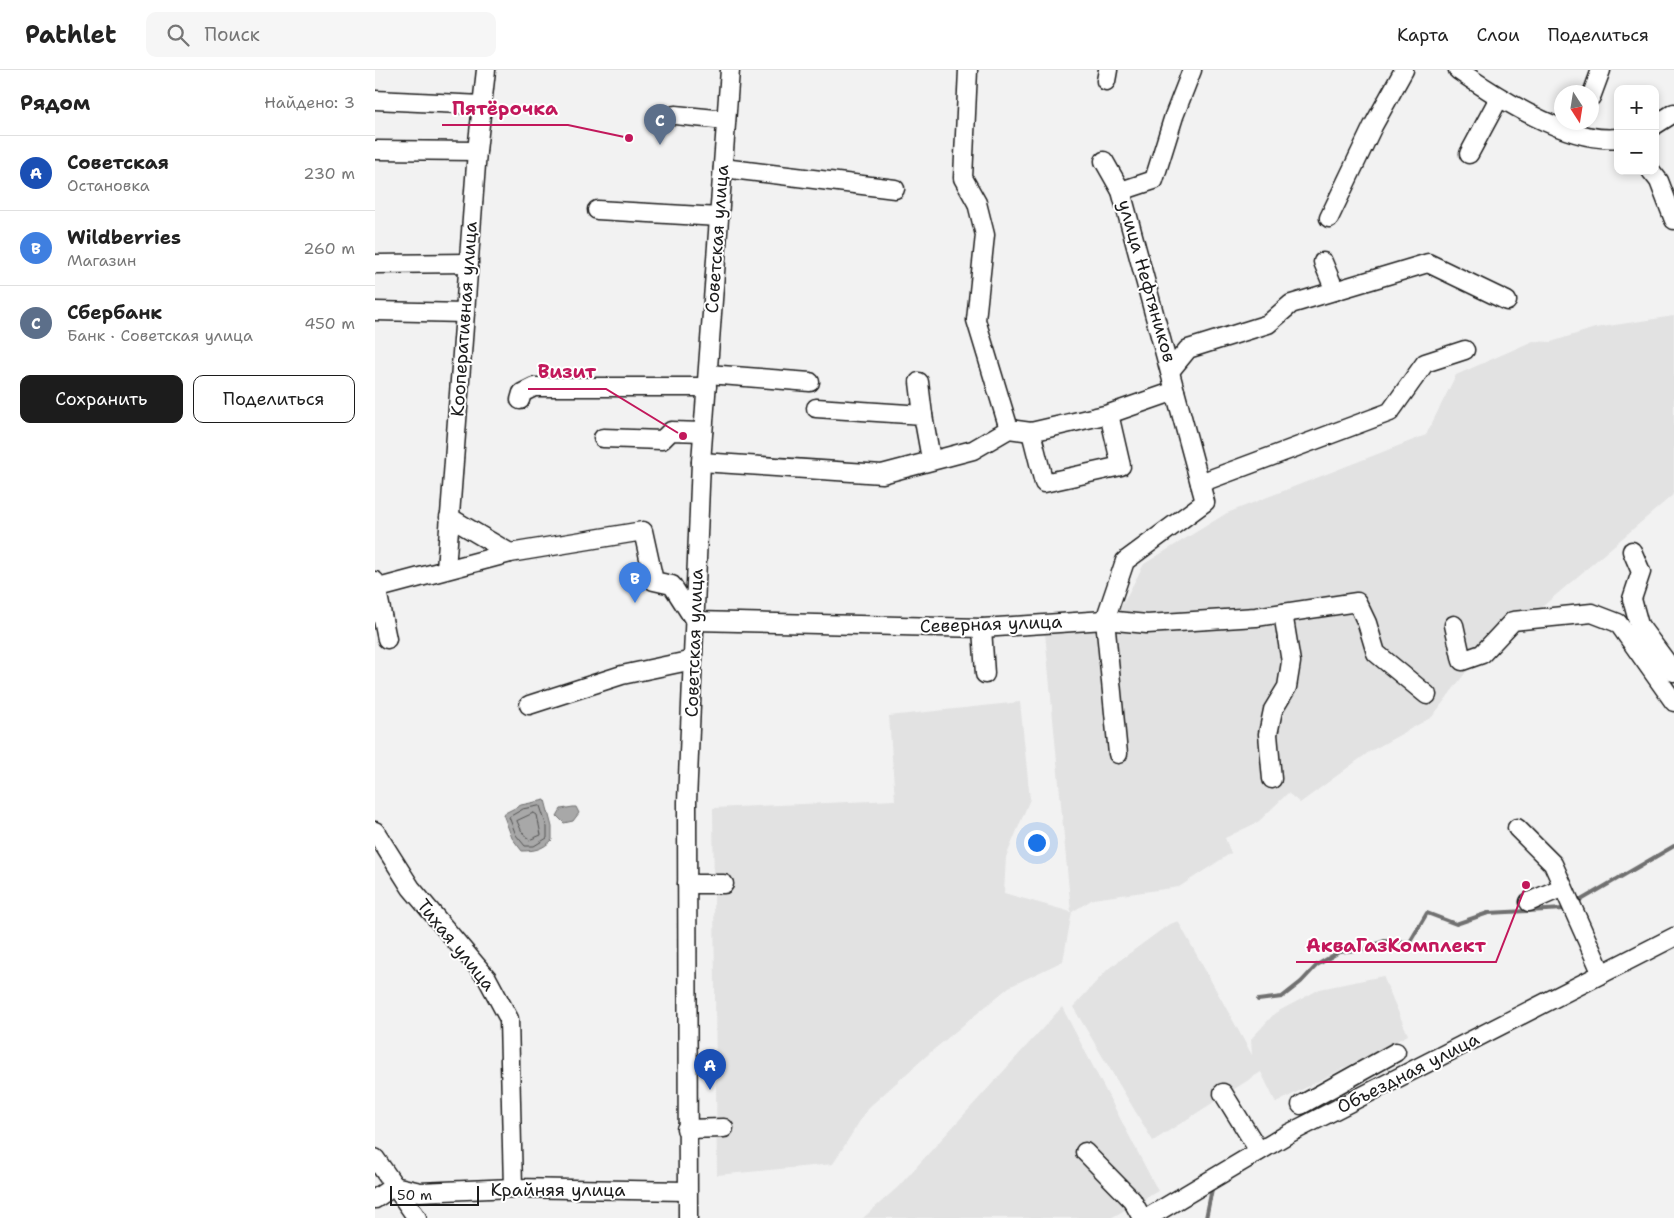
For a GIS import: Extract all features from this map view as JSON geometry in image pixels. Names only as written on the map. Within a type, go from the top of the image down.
[{"type":"street","name":"Кооперативная улица","points":[[446,569],[477,151],[486,70]]},
{"type":"street","name":"Советская улица","points":[[688,1218],[686,1129],[687,802],[701,462],[730,70]]},
{"type":"street","points":[[968,70],[963,178],[977,202],[985,235],[976,320],[1009,429]]},
{"type":"street","points":[[1121,191],[1154,180],[1174,116],[1192,70]]},
{"type":"street","points":[[1329,218],[1373,126],[1404,70]]},
{"type":"street","points":[[1458,70],[1499,98],[1540,120],[1554,123]]},
{"type":"street","points":[[1595,85],[1601,70]]},
{"type":"street","points":[[1469,154],[1499,98]]},
{"type":"street","points":[[375,100],[482,105]]},
{"type":"street","points":[[1659,122],[1674,113]]},
{"type":"street","points":[[675,115],[726,120]]},
{"type":"street","points":[[1585,130],[1605,139],[1614,138]]},
{"type":"street","points":[[375,150],[477,151]]},
{"type":"street","name":"улица Нефтяников","points":[[1103,161],[1121,191],[1170,371]]},
{"type":"street","points":[[723,168],[895,189]]},
{"type":"street","points":[[1654,175],[1659,181],[1674,220]]},
{"type":"street","points":[[598,204],[719,212]]},
{"type":"street","points":[[1323,262],[1335,291]]},
{"type":"street","points":[[375,264],[469,263]]},
{"type":"street","name":"улица Нефтяников","points":[[1170,371],[1187,349],[1268,324],[1291,304],[1428,263],[1507,301]]},
{"type":"street","points":[[375,311],[465,313]]},
{"type":"street","points":[[1200,483],[1390,412],[1425,363],[1465,350]]},
{"type":"street","points":[[1118,754],[1105,620],[1125,561],[1205,502],[1170,371]]},
{"type":"street","points":[[520,400],[522,393],[534,387],[707,380],[809,382]]},
{"type":"street","points":[[919,382],[931,459]]},
{"type":"street","points":[[701,462],[882,474],[931,459],[973,450],[1009,429],[1031,432],[1109,414],[1175,391]]},
{"type":"street","points":[[816,408],[923,415]]},
{"type":"street","points":[[1031,432],[1044,483],[1121,466],[1109,414]]},
{"type":"street","points":[[603,438],[661,440],[671,430],[703,432]]},
{"type":"street","points":[[449,517],[510,553]]},
{"type":"street","points":[[387,639],[376,586],[510,553],[643,531],[654,581],[672,585],[695,621]]},
{"type":"street","points":[[1632,551],[1641,572],[1633,599],[1639,625],[1674,672]]},
{"type":"street","name":"Северная улица","points":[[695,621],[982,628],[1105,620],[1147,624],[1283,613],[1357,602],[1367,624],[1375,653],[1427,696]]},
{"type":"street","points":[[1272,779],[1268,734],[1273,710],[1287,687],[1291,662],[1283,613]]},
{"type":"street","points":[[1454,625],[1462,661],[1482,654],[1513,621],[1592,613],[1617,623],[1674,702]]},
{"type":"street","points":[[982,628],[985,674]]},
{"type":"street","points":[[529,705],[623,675],[693,660]]},
{"type":"street","points":[[1517,828],[1553,864],[1601,974]]},
{"type":"street","name":"Тихая улица","points":[[375,831],[411,888],[487,978],[509,1019],[513,1188]]},
{"type":"street","points":[[687,884],[724,884]]},
{"type":"street","points":[[1529,902],[1563,887]]},
{"type":"street","name":"Объездная улица","points":[[1147,1218],[1311,1122],[1674,937]]},
{"type":"street","points":[[1311,1122],[1297,1098],[1393,1046],[1408,1073]]},
{"type":"street","points":[[1223,1093],[1259,1151]]},
{"type":"street","points":[[686,1129],[724,1128]]},
{"type":"street","points":[[1085,1152],[1133,1200],[1142,1218]]},
{"type":"street","points":[[375,1158],[417,1218]]},
{"type":"street","points":[[375,1199],[394,1186]]},
{"type":"street","name":"Крайняя улица","points":[[394,1186],[420,1192],[513,1188],[687,1191]]},
{"type":"shaded area","points":[[1674,316],[1674,494],[1466,672],[1432,717],[1369,752],[1300,803],[1288,793],[1258,822],[1225,838],[1231,853],[1179,887],[1093,899],[1072,912],[1063,961],[1009,987],[932,1051],[868,1108],[833,1164],[717,1175],[713,808],[895,800],[889,716],[1020,702],[1030,799],[1006,857],[1004,893],[1071,912],[1045,633],[1113,622],[1144,564],[1227,513],[1426,435],[1456,375],[1533,341],[1551,342],[1595,328]]},
{"type":"shaded area","points":[[1178,921],[1252,1055],[1251,1039],[1275,1013],[1320,989],[1383,976],[1408,1035],[1276,1103],[1261,1072],[1153,1141],[1073,1007],[1108,969],[1168,925]]},
{"type":"shaded area","points":[[1062,1007],[1158,1191],[1111,1218],[863,1218],[898,1187]]},
{"type":"water","points":[[545,800],[552,827],[552,840],[539,849],[522,851],[512,838],[503,814],[521,805]]},
{"type":"water","points":[[576,807],[579,813],[573,821],[564,823],[557,816],[561,809]]},
{"type":"waterway","points":[[1581,900],[1674,846]]},
{"type":"waterway","points":[[1258,1000],[1282,997],[1301,982],[1317,965],[1339,952],[1364,949],[1384,941],[1410,942],[1427,913],[1456,924],[1488,913],[1564,909]]},
{"type":"waterway","points":[[1206,1218],[1212,1189]]},
{"type":"place","name":"Пятёрочка","points":[[629,138]]},
{"type":"place","name":"Сбербанк","points":[[660,145]]},
{"type":"place","name":"Визит","points":[[683,436]]},
{"type":"place","name":"Wildberries","points":[[635,603]]},
{"type":"place","name":"АкваГазКомплект","points":[[1526,885]]},
{"type":"place","name":"Советская","points":[[710,1090]]}]
